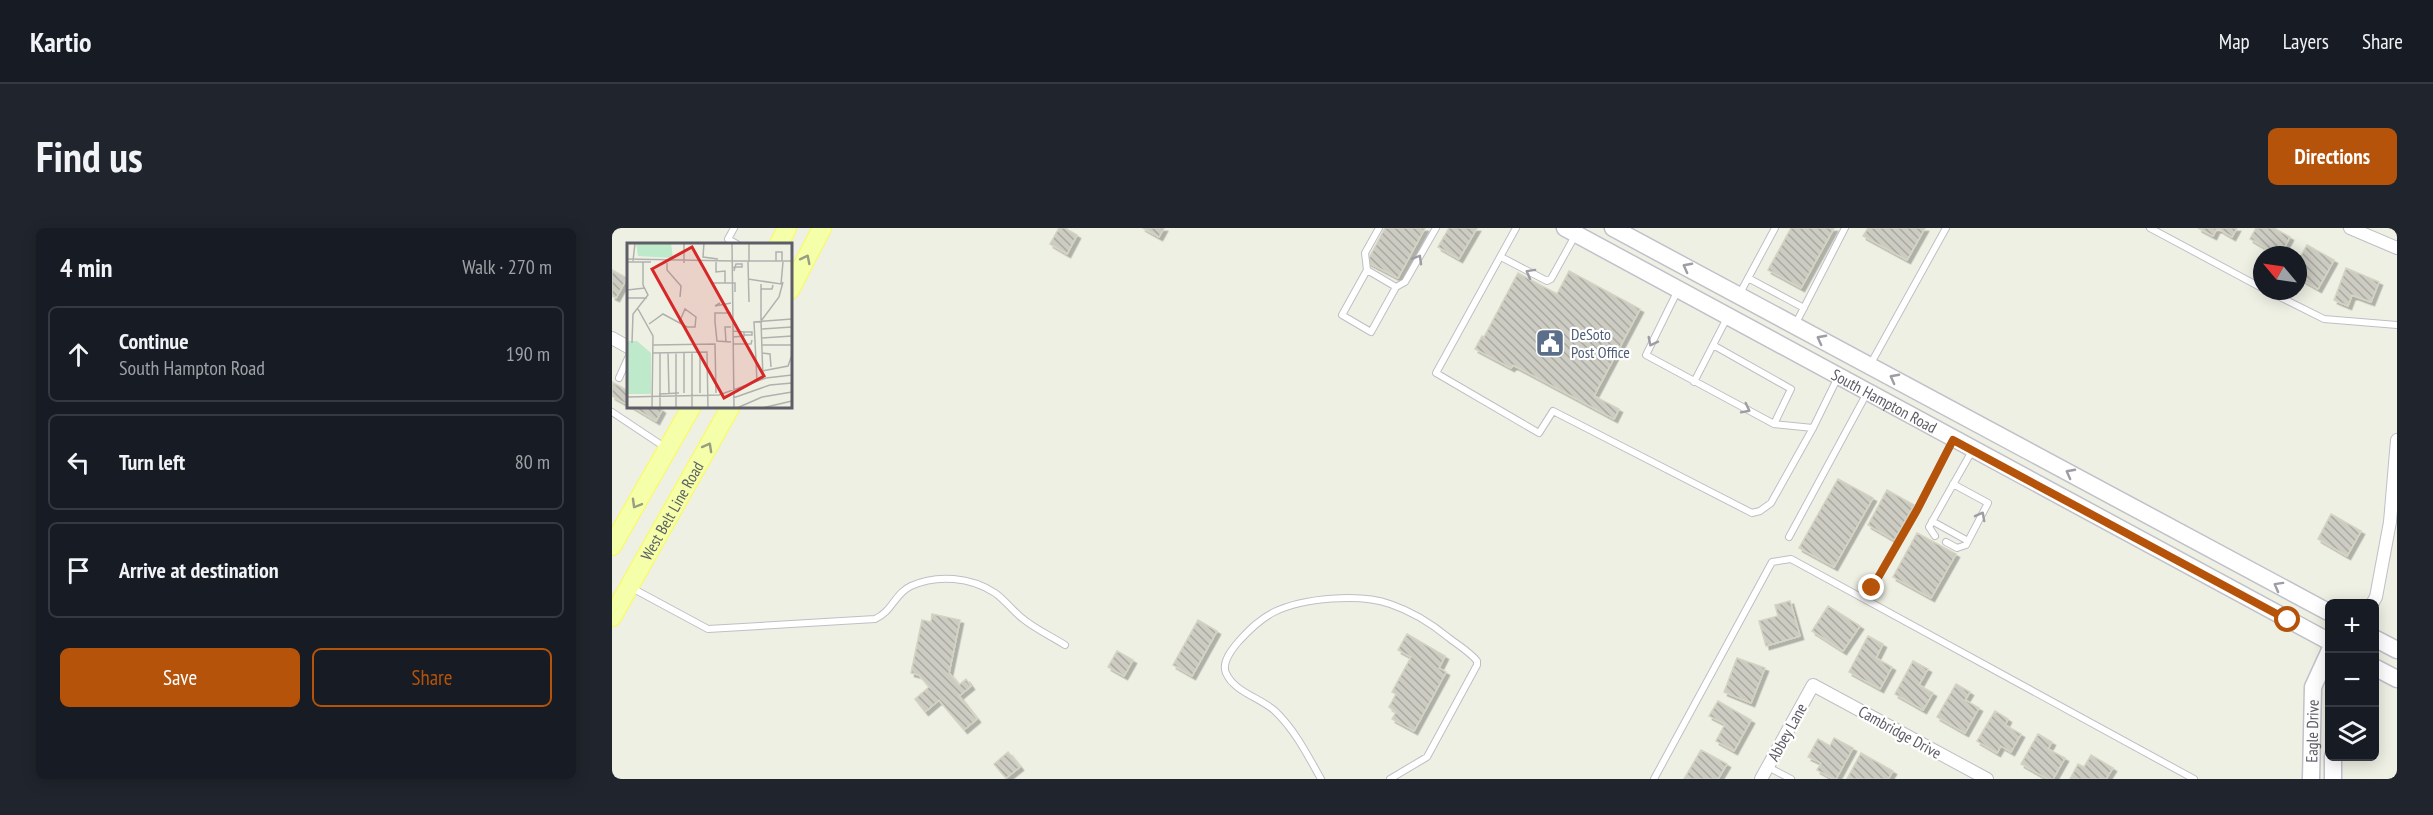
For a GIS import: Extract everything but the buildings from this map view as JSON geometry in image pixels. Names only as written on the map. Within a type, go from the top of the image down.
[{"type":"main road","points":[[780,243],[788,228]]},
{"type":"main road","points":[[792,286],[822,228]]},
{"type":"main road","name":"South Hampton Road","points":[[1613,228],[2325,611]]},
{"type":"main road","name":"South Hampton Road","points":[[1570,231],[2325,639]]},
{"type":"main road","points":[[1728,316],[1739,295]]},
{"type":"main road","points":[[1838,377],[1851,355]]},
{"type":"main road","name":"West Belt Line Road","points":[[612,546],[691,408]]},
{"type":"main road","name":"West Belt Line Road","points":[[612,617],[730,408]]},
{"type":"main road","points":[[2095,516],[2107,493]]},
{"type":"main road","points":[[2379,641],[2397,650]]},
{"type":"main road","name":"Eagle Drive","points":[[2311,779],[2313,687],[2329,653]]},
{"type":"main road","points":[[2379,670],[2397,680]]},
{"type":"main road","name":"Eagle Drive","points":[[2333,761],[2333,779]]},
{"type":"street","points":[[2350,228],[2397,248]]},
{"type":"street","points":[[612,338],[627,346]]},
{"type":"street","points":[[2375,599],[2390,522],[2397,440]]},
{"type":"street","name":"Abbey Lane","points":[[1761,779],[1813,685]]},
{"type":"street","name":"Cambridge Drive","points":[[1813,685],[1987,779]]},
{"type":"lane","points":[[734,228],[728,239],[735,243]]},
{"type":"lane","points":[[1379,228],[1365,253],[1367,270],[1342,315],[1371,333],[1396,287],[1406,282],[1436,228]]},
{"type":"lane","points":[[1516,228],[1436,374],[1539,433],[1553,411],[1752,513],[1760,512],[1771,503],[1813,428],[1838,377]]},
{"type":"lane","points":[[1739,295],[1775,228]]},
{"type":"lane","points":[[1794,325],[1845,228]]},
{"type":"lane","points":[[1870,366],[1946,228]]},
{"type":"lane","points":[[2150,228],[2253,283]]},
{"type":"lane","points":[[1501,257],[1547,280],[1551,279],[1570,231]]},
{"type":"lane","points":[[1367,270],[1396,287]]},
{"type":"lane","points":[[1748,278],[1804,308]]},
{"type":"lane","points":[[1678,290],[1646,355],[1774,423],[1813,428]]},
{"type":"lane","points":[[2286,300],[2324,319],[2397,325]]},
{"type":"lane","points":[[1694,382],[1728,316]]},
{"type":"lane","points":[[1713,345],[1791,389],[1774,423]]},
{"type":"lane","points":[[619,378],[627,360]]},
{"type":"lane","points":[[1789,537],[1867,392]]},
{"type":"lane","points":[[612,412],[669,449]]},
{"type":"lane","points":[[1872,588],[1917,510],[1953,440]]},
{"type":"lane","points":[[1935,536],[1929,527],[1973,450]]},
{"type":"lane","points":[[1946,542],[1957,548],[1966,545],[1988,503],[1953,484]]},
{"type":"lane","points":[[1932,521],[1968,541]]},
{"type":"lane","points":[[1654,779],[1772,562],[1791,559],[2194,779]]},
{"type":"lane","points":[[629,587],[708,629],[875,619],[888,612],[898,596],[908,587],[931,579],[953,579],[974,583],[994,593],[1034,627],[1065,645]]},
{"type":"lane","points":[[1321,779],[1300,741],[1276,712],[1236,686],[1226,673],[1225,664],[1232,648],[1254,625],[1275,611],[1315,601],[1355,598],[1377,600],[1407,611],[1442,632],[1477,661],[1478,665],[1427,757],[1390,779]]},
{"type":"lane","points":[[1768,766],[1791,779]]},
{"type":"place","name":"DeSoto Post Office","points":[[1550,343]]},
{"type":"route","points":[[1872,588],[1917,510],[1953,440],[2288,620]]}]
